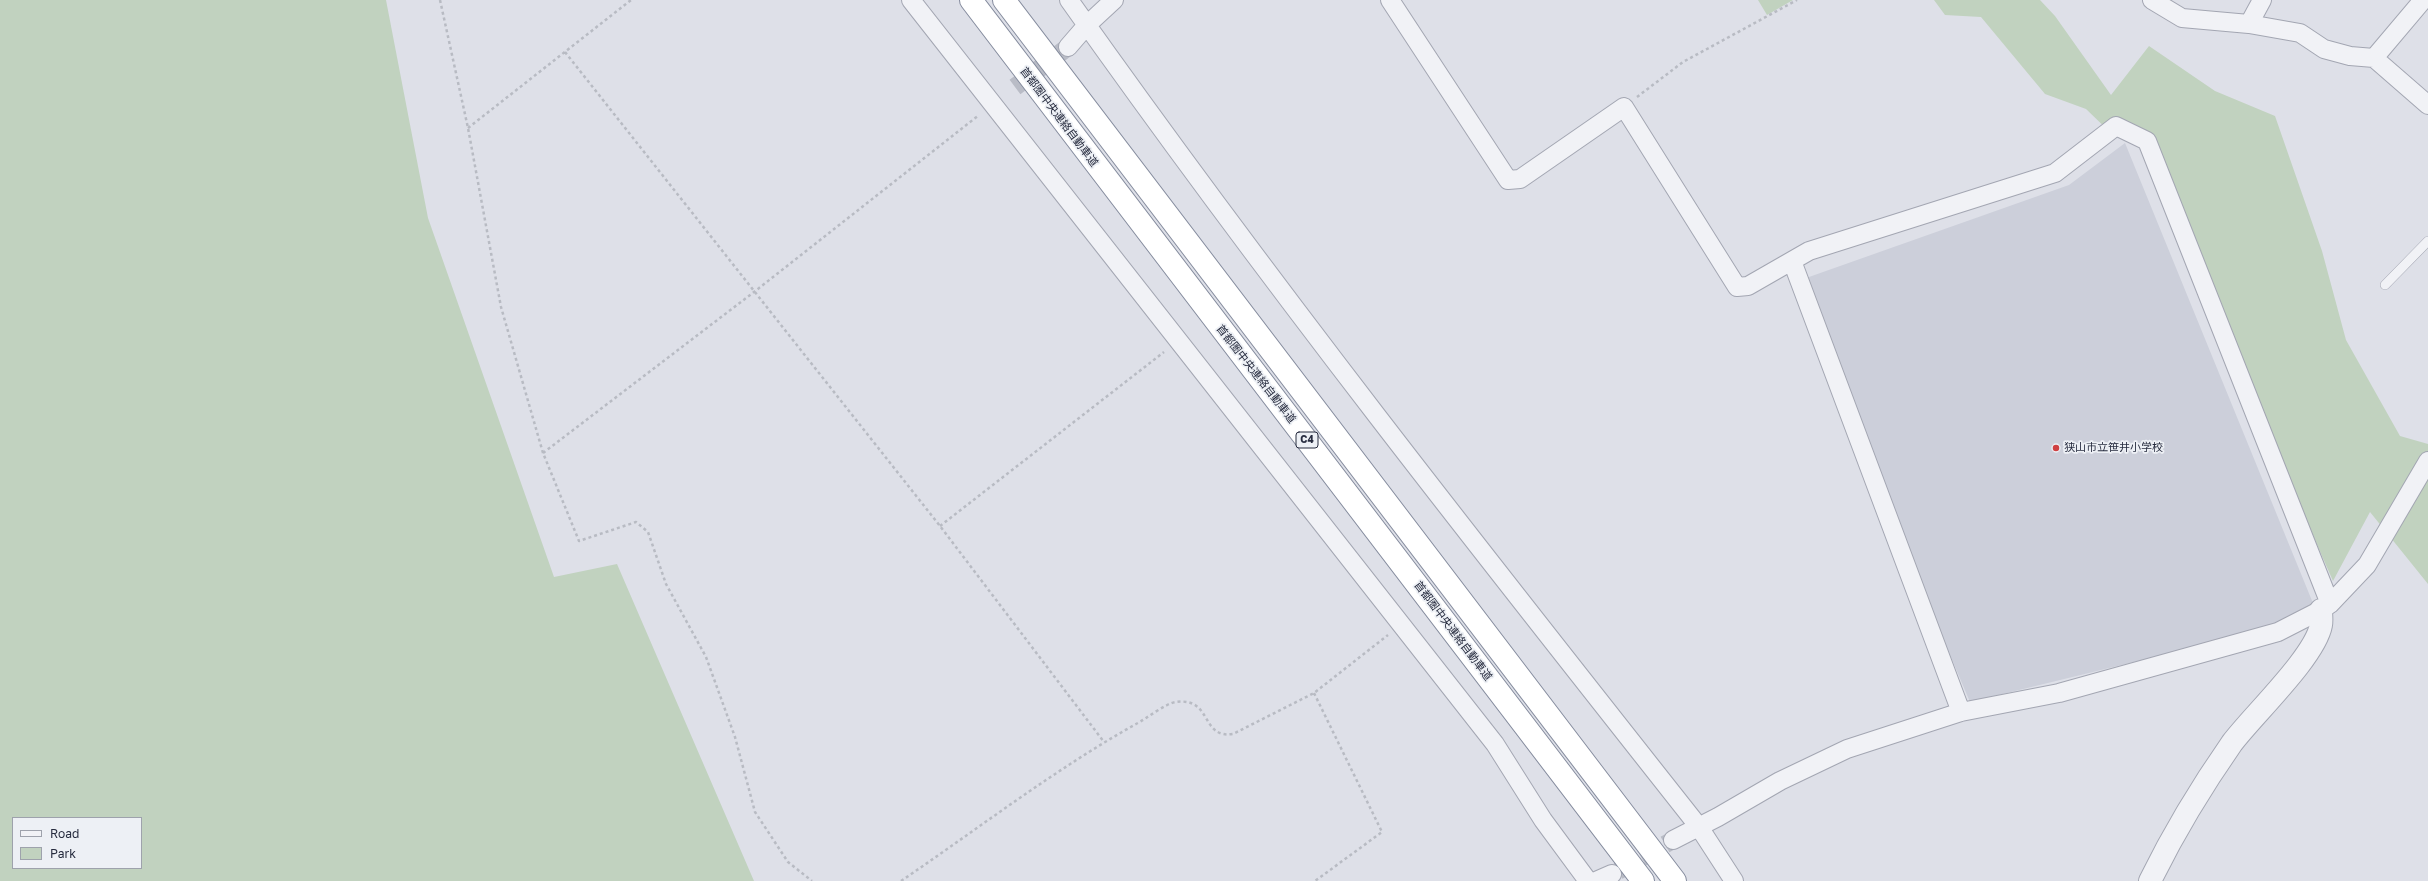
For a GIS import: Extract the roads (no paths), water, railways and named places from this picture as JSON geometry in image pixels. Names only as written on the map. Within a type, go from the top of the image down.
[{"type":"highway","name":"首都圏中央連絡自動車道","points":[[971,0],[1643,881]]},
{"type":"highway","name":"C4","points":[[1004,0],[1675,881]]},
{"type":"street","points":[[911,0],[1495,744],[1543,820],[1588,881]]},
{"type":"street","points":[[1069,0],[1214,200],[1437,496],[1699,827],[1734,881]]},
{"type":"street","points":[[1068,47],[1087,25],[1114,0]]},
{"type":"street","points":[[1390,0],[1508,180],[1520,179],[1624,107],[1737,287],[1748,286],[1809,251],[2055,173],[2116,126],[2147,142],[2325,607],[2321,625],[2312,644],[2301,661],[2233,742],[2206,782],[2150,881]]},
{"type":"street","points":[[2152,0],[2182,18],[2249,24],[2300,33],[2324,49],[2350,56],[2374,58],[2428,105]]},
{"type":"street","points":[[2249,24],[2262,0]]},
{"type":"street","points":[[2374,58],[2423,0]]},
{"type":"street","points":[[1792,261],[1961,712]]},
{"type":"street","points":[[1673,840],[1699,827],[1780,780],[1847,749],[1961,712],[2059,693],[2270,634],[2325,607],[2367,565],[2428,461]]},
{"type":"lane","points":[[2385,285],[2428,241]]},
{"type":"tunnel","points":[[1015,87],[1068,47]]},
{"type":"tunnel","points":[[1618,871],[1673,840]]},
{"type":"place","name":"狭山市立笹井小学校","points":[[2056,448]]}]
